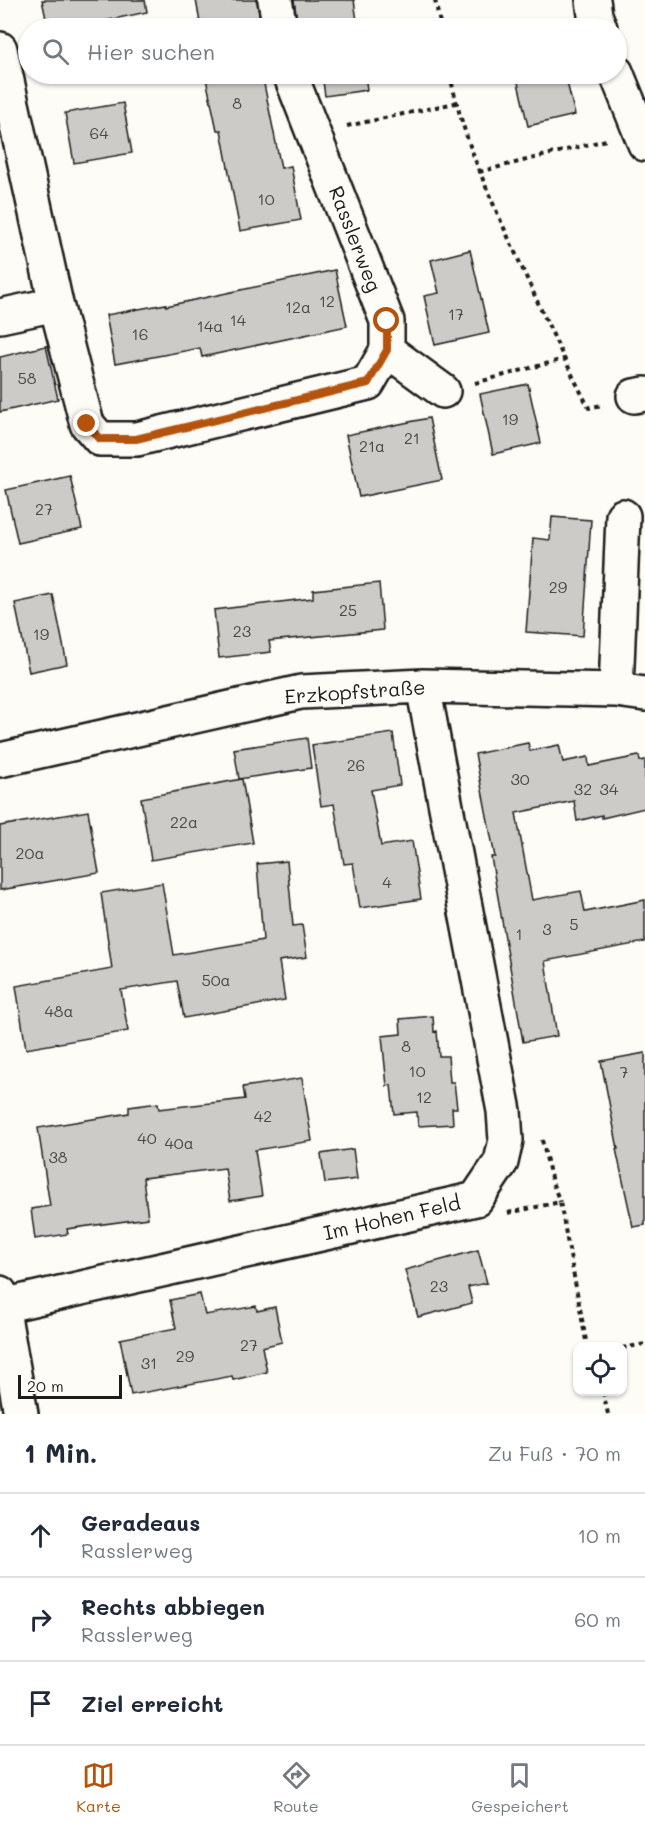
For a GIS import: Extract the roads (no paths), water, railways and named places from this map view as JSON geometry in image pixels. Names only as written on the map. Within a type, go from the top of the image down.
[{"type":"street","points":[[275,0],[278,18]]},
{"type":"street","points":[[593,0],[596,18]]},
{"type":"street","points":[[0,49],[56,304],[87,424],[100,439],[136,439],[368,383],[387,350],[443,391]]},
{"type":"street","name":"Rasslerweg","points":[[294,84],[387,321],[387,350]]},
{"type":"street","points":[[621,84],[642,138]]},
{"type":"street","points":[[0,316],[56,304]]},
{"type":"street","points":[[623,516],[630,692]]},
{"type":"street","name":"Erzkopfstraße","points":[[0,760],[302,692],[423,686],[630,692]]},
{"type":"street","name":"Im Hohen Feld","points":[[1,1299],[476,1199],[501,1162],[506,1140],[504,1112],[423,686]]},
{"type":"street","points":[[1,1299],[6,1361],[21,1414]]}]
